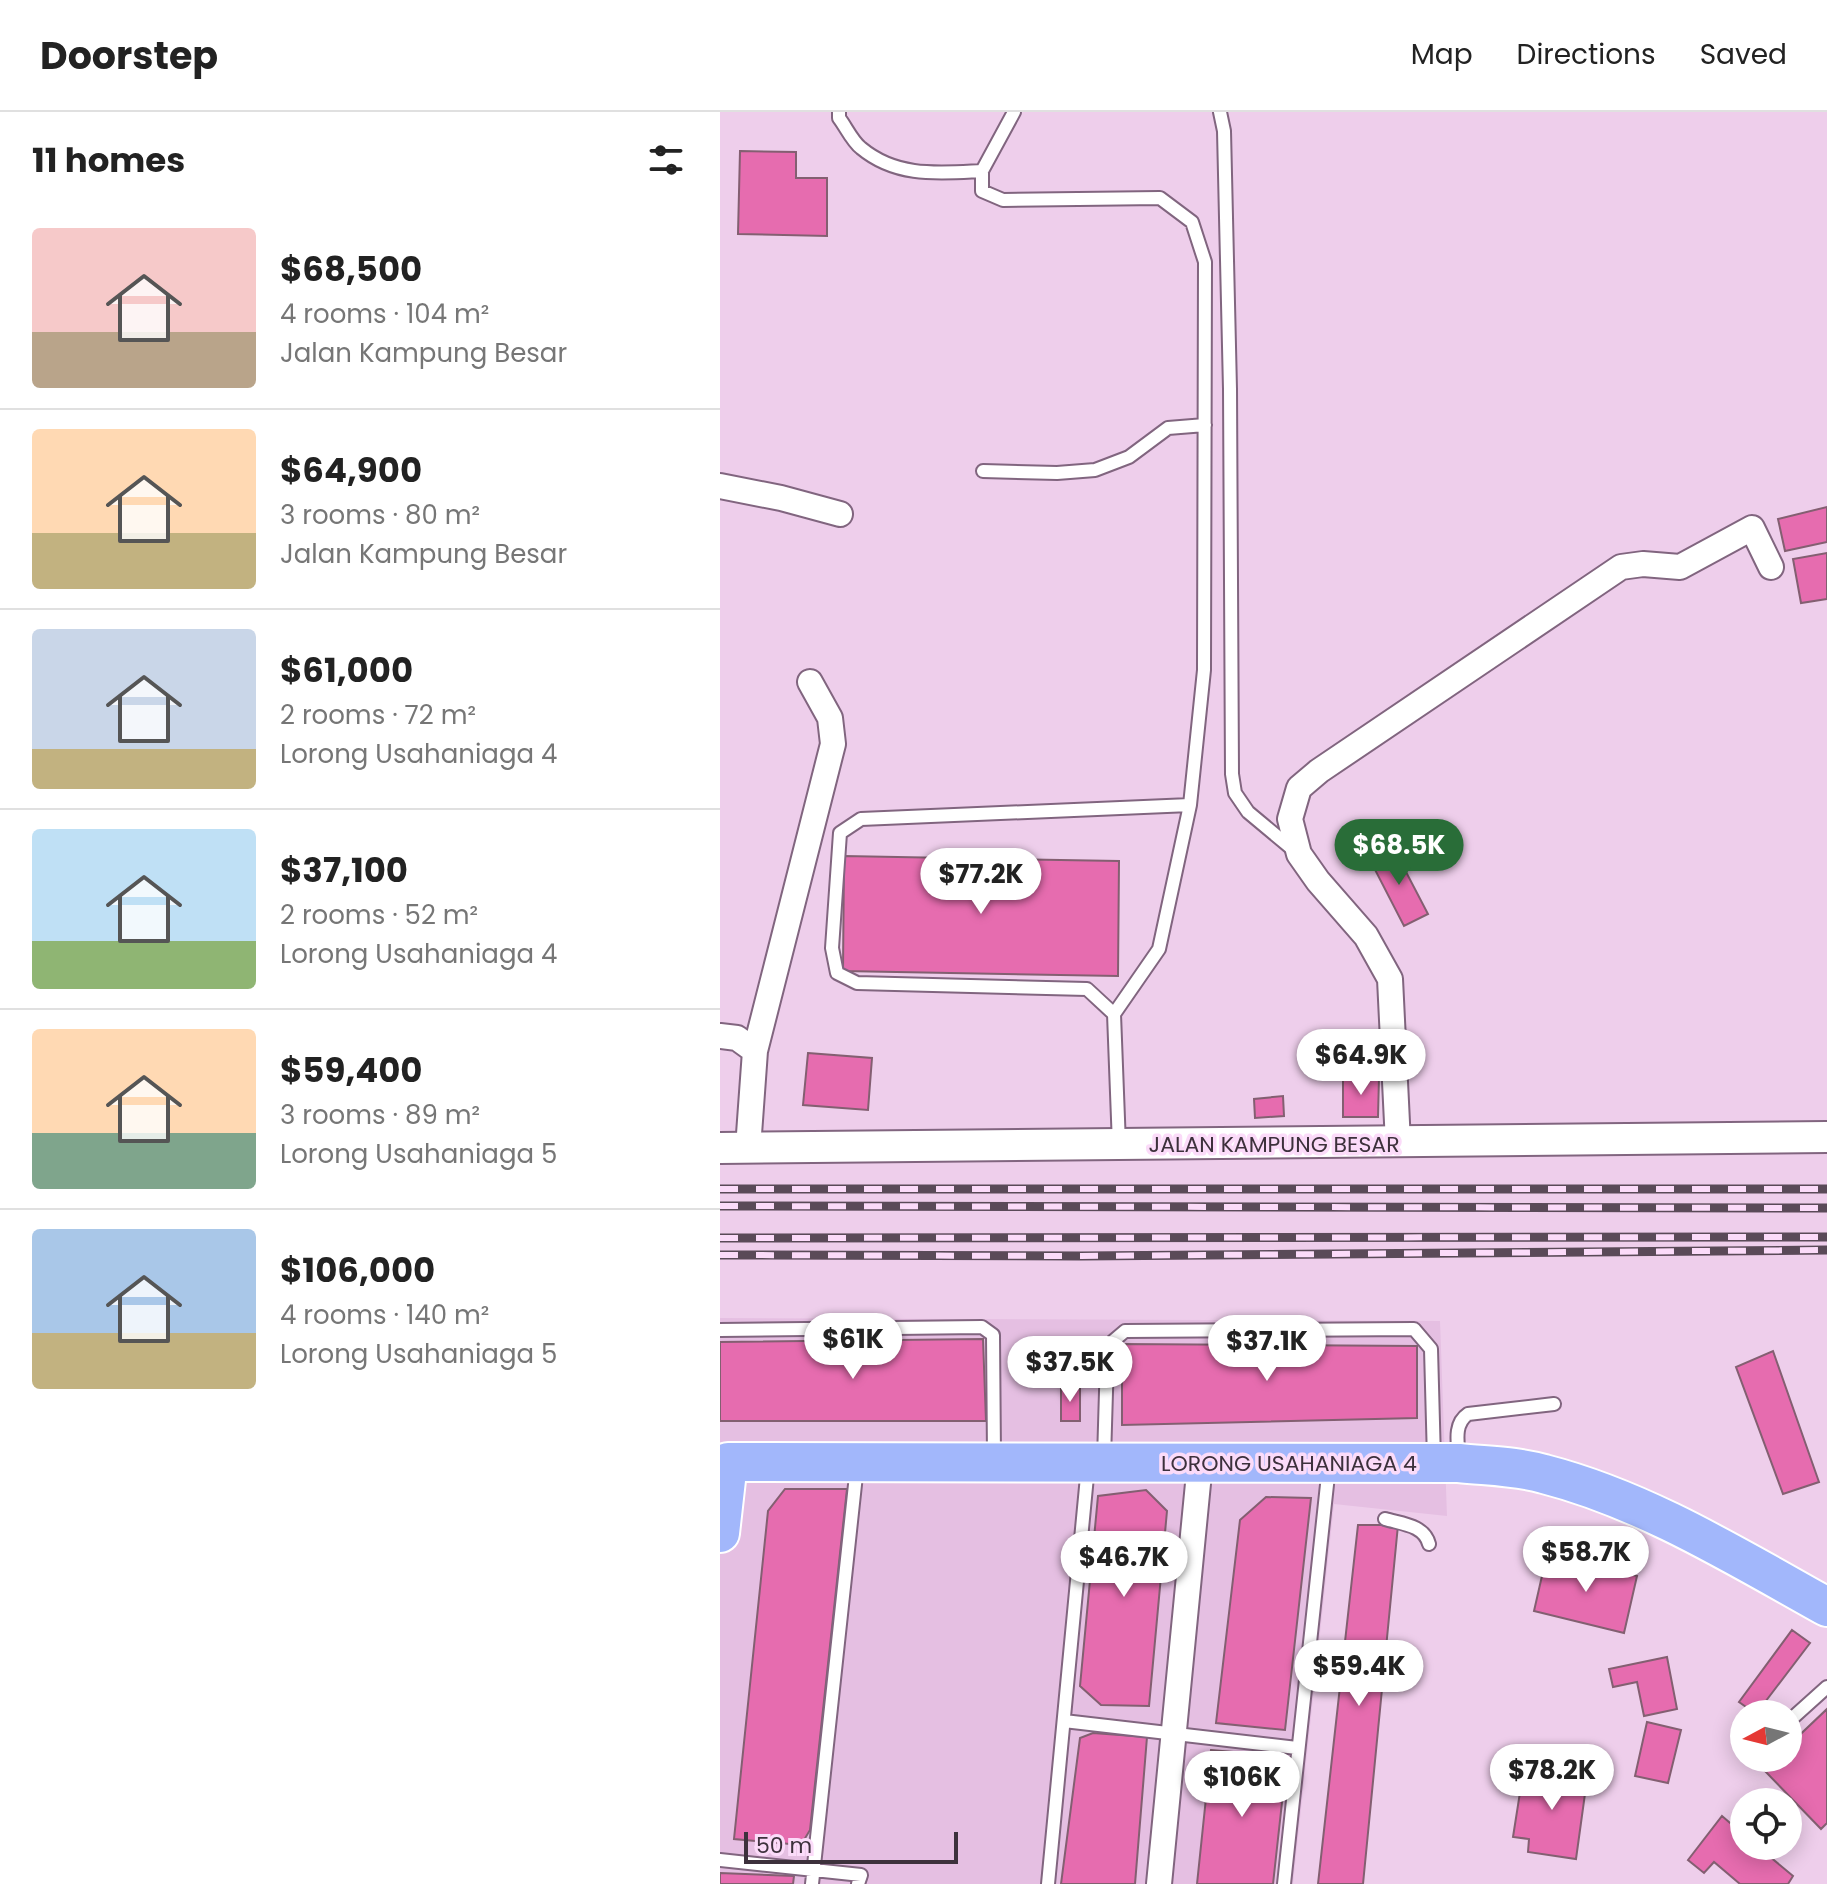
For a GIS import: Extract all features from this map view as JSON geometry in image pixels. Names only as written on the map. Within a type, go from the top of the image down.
[{"type":"main road","name":"LORONG USAHANIAGA 4","points":[[724,1462],[1446,1463],[1542,1473],[1617,1497],[1739,1558],[1827,1607]]},
{"type":"main road","points":[[720,1533],[724,1462]]},
{"type":"street","points":[[720,486],[840,514]]},
{"type":"street","points":[[1398,1143],[1390,979],[1366,936],[1299,854],[1290,819],[1299,788],[1319,771],[1621,567],[1643,564],[1680,567],[1752,528],[1771,567]]},
{"type":"street","points":[[734,1148],[755,1051],[833,744],[830,718],[810,682]]},
{"type":"street","points":[[720,1036],[737,1038],[755,1051]]},
{"type":"street","name":"JALAN KAMPUNG BESAR","points":[[734,1148],[1827,1137]]},
{"type":"street","points":[[1159,1884],[1200,1463]]},
{"type":"lane","points":[[839,112],[839,118],[859,147],[891,167],[926,173],[982,171]]},
{"type":"lane","points":[[1014,112],[982,171],[982,191],[1003,200],[1160,198],[1192,222],[1205,262],[1204,670],[1190,805],[1159,949],[1114,1014],[1119,1145]]},
{"type":"lane","points":[[1220,112],[1224,131],[1230,389],[1232,774],[1235,793],[1248,812],[1299,854]]},
{"type":"lane","points":[[983,471],[1057,473],[1095,470],[1129,457],[1168,428],[1205,425]]},
{"type":"lane","points":[[1114,1014],[1087,989],[857,983],[837,973],[832,948],[840,833],[861,819],[1190,805]]},
{"type":"lane","points":[[720,1330],[982,1327],[993,1335],[994,1462]]},
{"type":"lane","points":[[1048,1884],[1064,1721],[1107,1358],[1112,1342],[1125,1331],[1414,1329],[1431,1349],[1446,1463]]},
{"type":"lane","points":[[1446,1463],[1461,1418],[1468,1414],[1554,1404]]},
{"type":"lane","points":[[812,1884],[858,1462]]},
{"type":"lane","points":[[1284,1884],[1330,1463]]},
{"type":"lane","points":[[1385,1519],[1421,1530],[1429,1544]]},
{"type":"lane","points":[[1802,1709],[1827,1687]]},
{"type":"lane","points":[[1064,1721],[1297,1748]]},
{"type":"lane","points":[[720,1860],[861,1875],[858,1884]]},
{"type":"shaded area","points":[[720,1318],[1440,1321],[1447,1516],[1334,1504],[1293,1884],[720,1884]]},
{"type":"building","points":[[740,151],[796,152],[796,178],[827,178],[827,236],[738,234]]},
{"type":"building","points":[[1827,507],[1827,542],[1785,551],[1778,519]]},
{"type":"building","points":[[1827,553],[1827,599],[1801,603],[1793,559]]},
{"type":"building","points":[[1393,847],[1428,914],[1404,926],[1370,860]]},
{"type":"building","points":[[844,856],[1119,861],[1118,976],[843,971]]},
{"type":"building","points":[[808,1053],[872,1058],[868,1110],[803,1105]]},
{"type":"building","points":[[1343,1077],[1379,1077],[1378,1117],[1343,1117]]},
{"type":"building","points":[[1283,1096],[1284,1116],[1255,1118],[1254,1099]]},
{"type":"building","points":[[983,1339],[986,1421],[720,1421],[720,1342]]},
{"type":"building","points":[[1122,1344],[1417,1346],[1417,1418],[1122,1425]]},
{"type":"building","points":[[1773,1351],[1819,1482],[1783,1494],[1736,1367]]},
{"type":"building","points":[[1061,1386],[1080,1386],[1080,1421],[1061,1421]]},
{"type":"building","points":[[785,1489],[847,1489],[810,1830],[801,1845],[734,1839],[768,1511]]},
{"type":"building","points":[[1146,1490],[1167,1511],[1149,1706],[1101,1705],[1080,1686],[1098,1496]]},
{"type":"building","points":[[1266,1497],[1311,1498],[1285,1730],[1216,1723],[1240,1520]]},
{"type":"building","points":[[1358,1525],[1398,1525],[1363,1884],[1318,1884]]},
{"type":"building","points":[[1547,1554],[1637,1576],[1624,1633],[1534,1611]]},
{"type":"building","points":[[1792,1630],[1810,1643],[1767,1700],[1740,1700]]},
{"type":"building","points":[[1667,1657],[1677,1709],[1644,1716],[1637,1682],[1613,1687],[1609,1669]]},
{"type":"building","points":[[1827,1709],[1827,1823],[1821,1829],[1802,1809],[1802,1788],[1781,1788],[1766,1772],[1802,1772],[1802,1733]]},
{"type":"building","points":[[1647,1722],[1681,1730],[1668,1783],[1635,1776]]},
{"type":"building","points":[[1093,1733],[1147,1737],[1135,1884],[1061,1884],[1080,1738]]},
{"type":"building","points":[[1211,1750],[1287,1757],[1273,1884],[1197,1884]]},
{"type":"building","points":[[1539,1765],[1588,1772],[1576,1859],[1528,1852],[1529,1839],[1513,1837],[1521,1786],[1536,1788]]},
{"type":"building","points":[[1722,1816],[1730,1823],[1730,1860],[1774,1860],[1793,1876],[1788,1884],[1740,1884],[1714,1862],[1704,1873],[1688,1860]]},
{"type":"building","points":[[720,1873],[794,1876],[793,1884],[720,1884]]},
{"type":"railway","points":[[720,1189],[1827,1189]]},
{"type":"railway","points":[[720,1206],[1827,1208]]},
{"type":"railway","points":[[720,1238],[1827,1237]]},
{"type":"railway","points":[[720,1255],[1081,1256],[1827,1250]]}]
